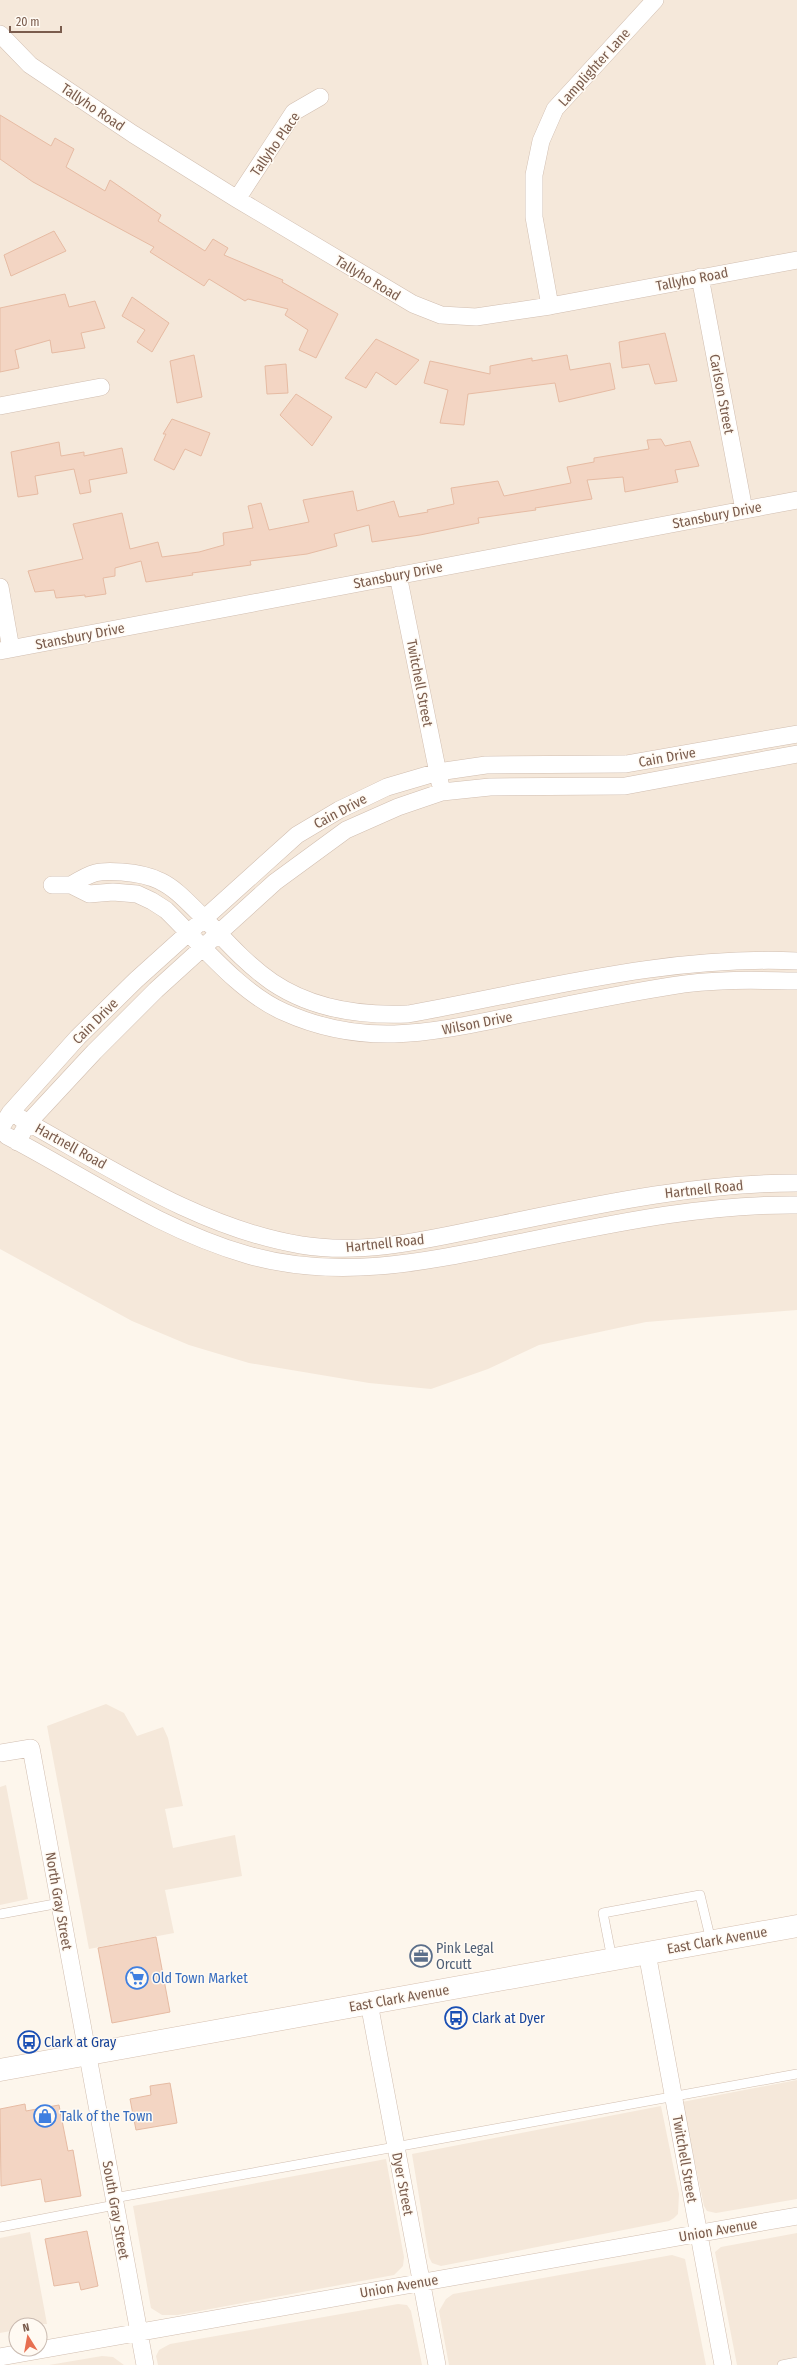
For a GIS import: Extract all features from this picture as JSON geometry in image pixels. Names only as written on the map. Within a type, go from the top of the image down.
[{"type":"main road","name":"East Clark Avenue","points":[[0,2070],[797,1926]]},
{"type":"street","name":"Lamplighter Lane","points":[[550,306],[534,217],[534,175],[541,141],[555,109],[655,0]]},
{"type":"street","name":"Tallyho Road","points":[[0,34],[30,65],[237,199],[413,304],[441,315],[476,317],[550,306],[797,260]]},
{"type":"street","name":"Tallyho Place","points":[[237,199],[294,112],[320,97]]},
{"type":"street","name":"Carlson Street","points":[[700,278],[744,510]]},
{"type":"street","points":[[0,406],[101,387]]},
{"type":"street","name":"Stansbury Drive","points":[[6,650],[797,500]]},
{"type":"street","name":"Twitchell Street","points":[[398,575],[442,792]]},
{"type":"street","points":[[0,587],[6,650]]},
{"type":"street","name":"Cain Drive","points":[[0,1129],[5,1110],[78,1037],[188,932],[297,835],[339,810],[387,787],[438,772],[486,765],[626,764],[797,734]]},
{"type":"street","points":[[741,744],[745,764]]},
{"type":"street","name":"Cain Drive","points":[[17,1142],[28,1123],[94,1052],[203,946],[275,882],[346,830],[398,807],[442,792],[490,787],[626,786],[797,754]]},
{"type":"street","name":"Wilson Drive","points":[[71,885],[91,872],[140,874],[161,881],[184,897],[241,956],[272,982],[300,997],[332,1007],[373,1015],[408,1014],[670,965],[757,959],[797,961]]},
{"type":"street","points":[[52,885],[71,885]]},
{"type":"street","name":"Wilson Drive","points":[[71,885],[89,894],[112,892],[137,894],[152,901],[166,910],[250,991],[282,1012],[319,1026],[358,1034],[405,1035],[450,1029],[673,985],[755,980],[797,981]]},
{"type":"street","points":[[567,984],[572,1004]]},
{"type":"street","name":"Hartnell Road","points":[[5,1110],[211,1220],[253,1234],[302,1245],[348,1249],[416,1241],[678,1190],[730,1186],[797,1184]]},
{"type":"street","name":"Hartnell Road","points":[[0,1133],[131,1207],[204,1240],[250,1256],[298,1265],[354,1269],[420,1263],[625,1221],[681,1212],[727,1207],[797,1205]]},
{"type":"street","points":[[621,1200],[625,1221]]},
{"type":"street","points":[[416,1241],[420,1263]]},
{"type":"street","name":"North Gray Street","points":[[0,1753],[31,1748],[88,2054]]},
{"type":"street","name":"Twitchell Street","points":[[647,1953],[723,2365]]},
{"type":"street","name":"Dyer Street","points":[[369,2003],[437,2365]]},
{"type":"street","name":"South Gray Street","points":[[88,2054],[145,2365]]},
{"type":"street","name":"Union Avenue","points":[[0,2357],[797,2216]]},
{"type":"lane","points":[[612,1959],[603,1914],[700,1895],[711,1941]]},
{"type":"lane","points":[[0,1914],[60,1903]]},
{"type":"lane","points":[[0,2227],[115,2202],[396,2147],[674,2098],[797,2074]]},
{"type":"lane","points":[[782,2365],[797,2362]]},
{"type":"shaded area","points":[[0,0],[797,0],[797,1310],[646,1322],[539,1345],[488,1369],[431,1389],[369,1383],[249,1363],[189,1345],[132,1321],[0,1249]]},
{"type":"shaded area","points":[[106,1704],[124,1713],[137,1736],[163,1727],[168,1738],[183,1806],[165,1809],[173,1848],[235,1835],[242,1876],[165,1890],[174,1933],[89,1949],[47,1726]]},
{"type":"shaded area","points":[[6,1785],[28,1899],[0,1905],[0,1787]]},
{"type":"shaded area","points":[[797,2080],[797,2199],[716,2213],[707,2211],[704,2206],[682,2102]]},
{"type":"shaded area","points":[[661,2106],[679,2194],[678,2214],[674,2218],[669,2221],[441,2266],[432,2263],[429,2257],[412,2154]]},
{"type":"shaded area","points":[[386,2159],[404,2257],[403,2266],[394,2275],[178,2315],[162,2315],[151,2308],[133,2206]]},
{"type":"shaded area","points":[[30,2232],[46,2317],[8,2317],[8,2332],[0,2333],[0,2238]]},
{"type":"shaded area","points":[[797,2233],[797,2365],[737,2365],[715,2252],[721,2247]]},
{"type":"shaded area","points":[[672,2255],[685,2259],[706,2365],[449,2365],[439,2311],[446,2299],[453,2294]]},
{"type":"shaded area","points":[[398,2304],[407,2305],[411,2311],[422,2365],[158,2365],[156,2356],[159,2350],[170,2344]]},
{"type":"shaded area","points":[[102,2356],[113,2357],[124,2365],[49,2365]]},
{"type":"building","points":[[0,115],[51,146],[55,138],[74,149],[66,167],[105,191],[110,180],[161,215],[158,221],[205,251],[213,239],[228,248],[224,255],[283,280],[282,282],[338,314],[316,358],[299,350],[308,330],[285,315],[288,309],[248,299],[245,301],[209,279],[204,286],[150,252],[154,247],[33,182],[0,159]]},
{"type":"building","points":[[54,231],[66,251],[11,276],[4,255]]},
{"type":"building","points":[[65,294],[69,307],[95,301],[105,328],[81,333],[85,348],[52,353],[50,340],[15,350],[19,368],[0,372],[0,308]]},
{"type":"building","points":[[132,297],[169,323],[152,352],[137,342],[145,330],[122,316]]},
{"type":"building","points":[[665,333],[677,381],[655,384],[649,364],[622,368],[619,342]]},
{"type":"building","points":[[376,339],[419,360],[396,385],[376,372],[366,388],[345,378]]},
{"type":"building","points":[[194,355],[202,397],[177,403],[170,361]]},
{"type":"building","points":[[567,355],[570,370],[610,363],[615,389],[559,402],[555,383],[468,394],[464,425],[440,423],[448,390],[424,383],[430,361],[490,374],[490,366],[532,358],[532,361]]},
{"type":"building","points":[[286,364],[288,393],[267,394],[265,366]]},
{"type":"building","points":[[296,394],[332,417],[312,446],[280,415]]},
{"type":"building","points":[[172,419],[210,433],[201,456],[185,449],[174,470],[154,460],[166,434],[163,434]]},
{"type":"building","points":[[661,439],[665,446],[690,441],[699,466],[675,470],[678,482],[625,492],[623,477],[587,480],[592,499],[535,508],[536,510],[478,518],[479,523],[420,535],[372,542],[369,525],[334,534],[337,546],[307,554],[250,561],[251,565],[192,573],[193,575],[146,582],[141,561],[115,568],[115,576],[103,578],[106,594],[85,597],[85,595],[56,598],[54,590],[35,592],[28,571],[83,559],[73,524],[122,513],[130,549],[158,542],[162,557],[199,552],[224,545],[223,533],[253,528],[248,506],[261,503],[269,530],[309,522],[303,500],[353,491],[357,511],[394,501],[399,517],[428,512],[427,510],[454,504],[451,488],[498,481],[504,496],[571,483],[567,467],[594,462],[594,458],[649,449],[647,440]]},
{"type":"building","points":[[59,442],[61,456],[84,452],[84,456],[122,448],[127,473],[89,480],[91,492],[80,494],[74,469],[35,476],[38,494],[18,497],[11,452]]},
{"type":"building","points":[[156,1937],[170,2012],[112,2023],[98,1948]]},
{"type":"building","points":[[170,2083],[177,2123],[136,2130],[130,2099],[151,2095],[150,2086]]},
{"type":"building","points":[[25,2104],[26,2111],[59,2105],[68,2151],[73,2150],[81,2196],[45,2202],[41,2179],[1,2186],[0,2109]]},
{"type":"building","points":[[87,2231],[98,2286],[81,2290],[79,2282],[54,2286],[45,2239]]},
{"type":"place","name":"Pink Legal Orcutt","points":[[421,1956]]},
{"type":"place","name":"Old Town Market","points":[[137,1978]]},
{"type":"place","name":"Clark at Dyer","points":[[456,2018]]},
{"type":"place","name":"Clark at Gray","points":[[29,2042]]},
{"type":"place","name":"Talk of the Town","points":[[45,2116]]}]
